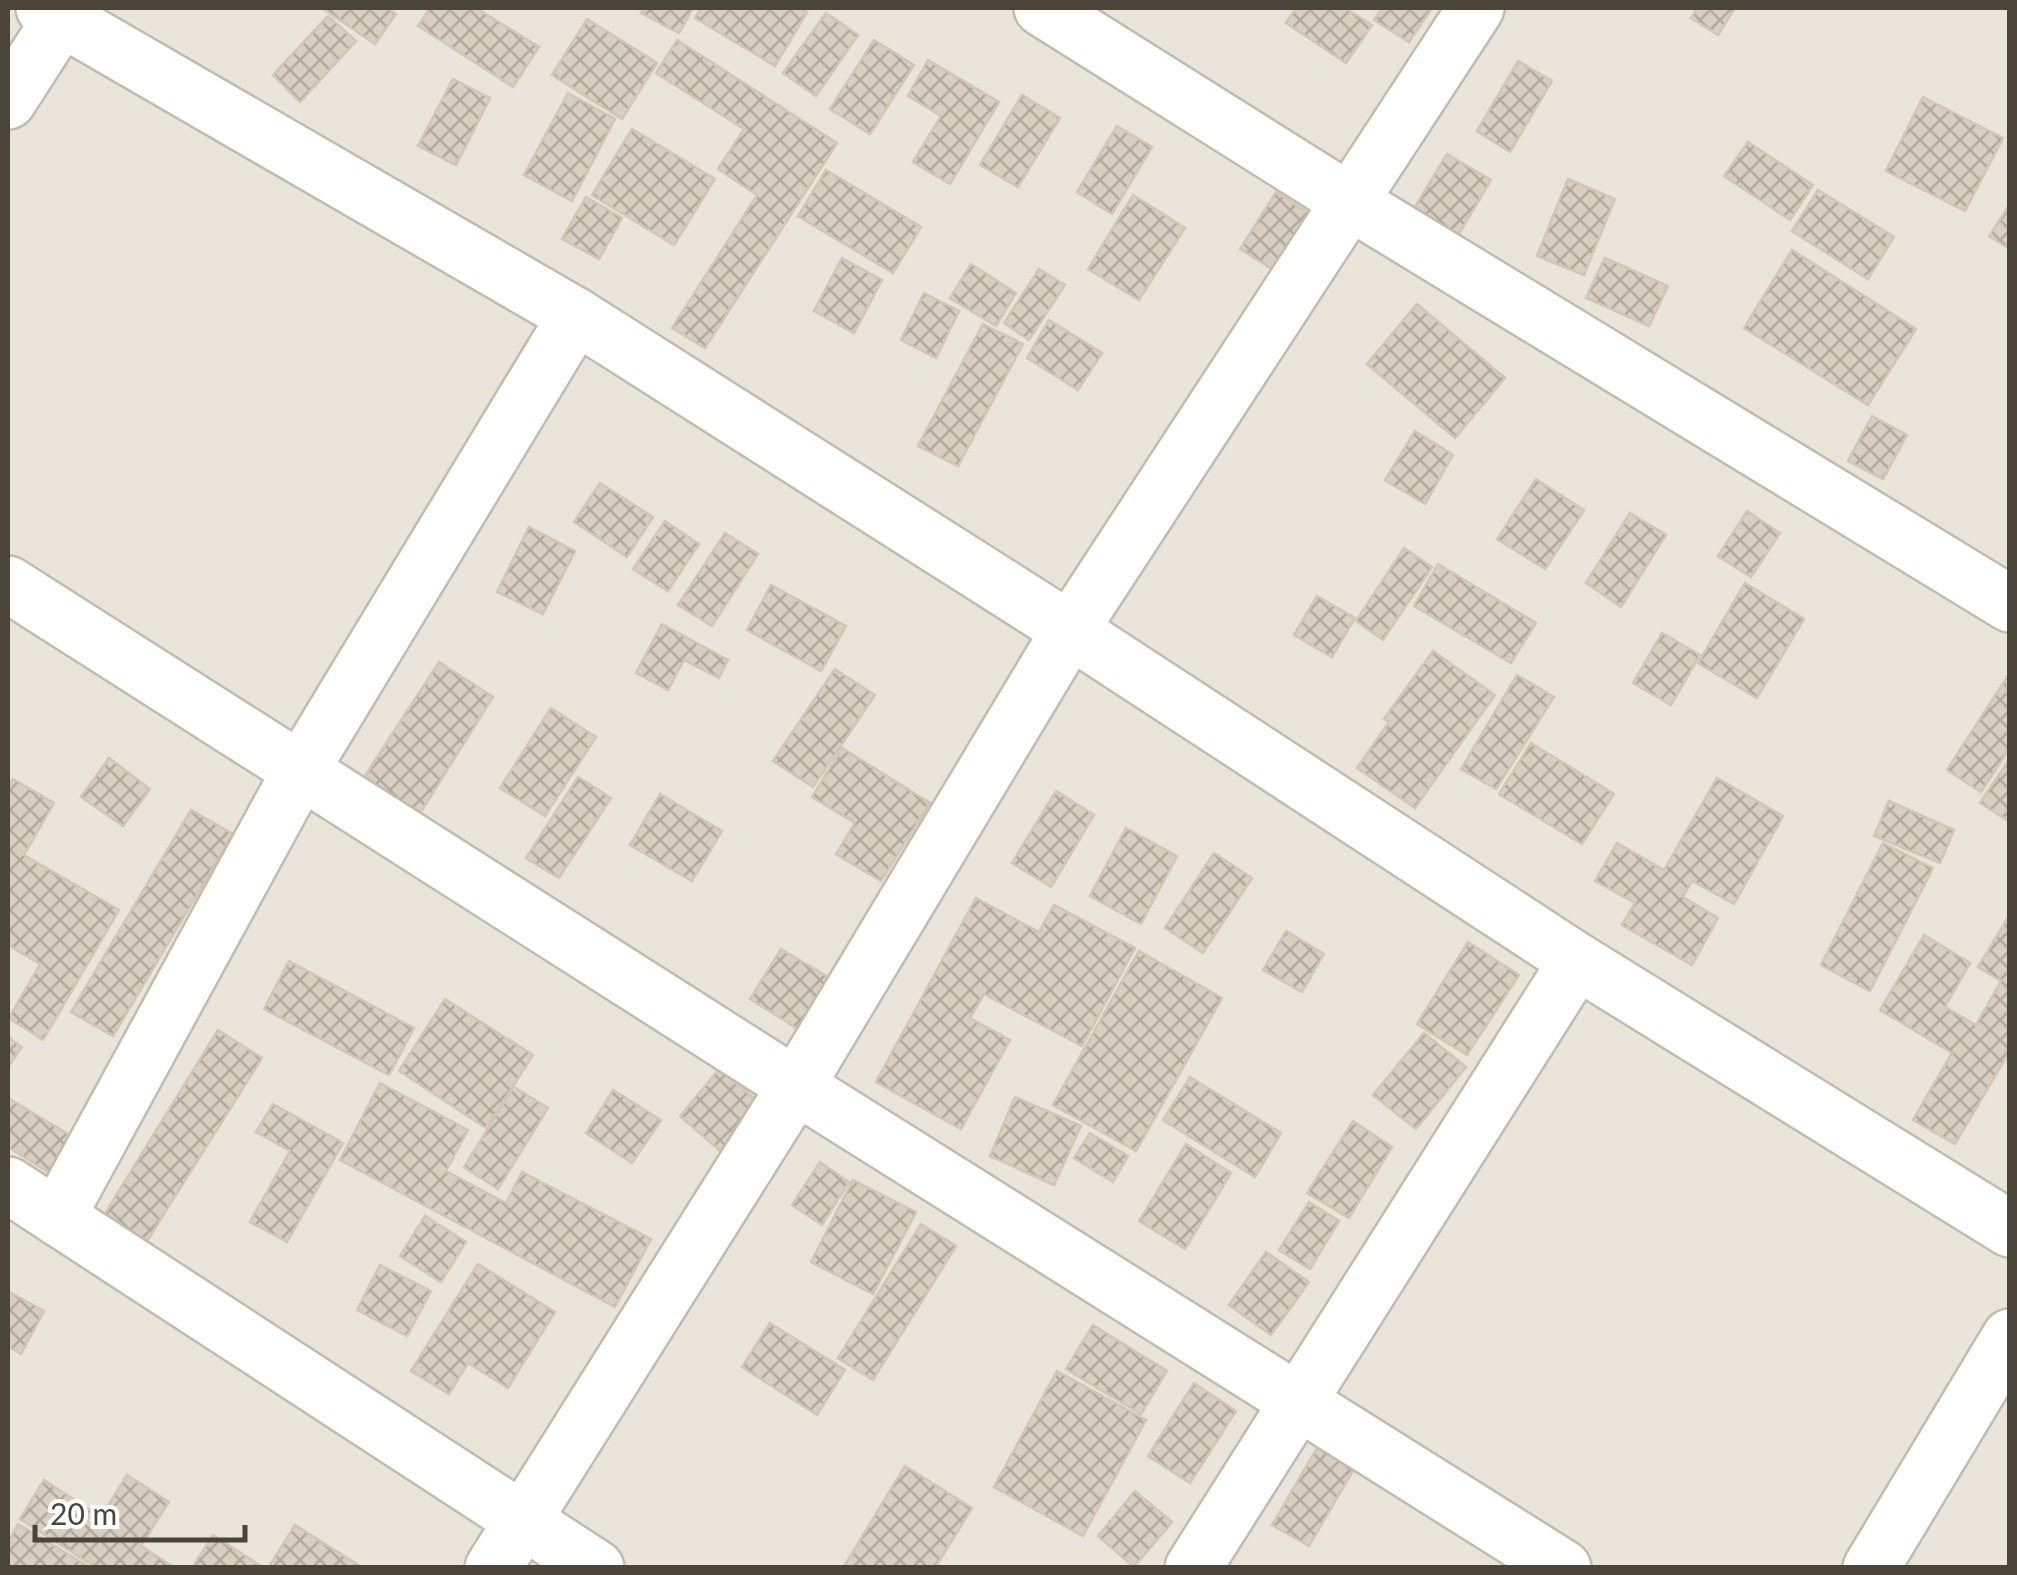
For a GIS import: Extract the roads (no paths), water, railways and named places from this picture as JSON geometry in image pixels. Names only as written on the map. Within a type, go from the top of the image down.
[{"type":"street","points":[[1042,8],[2010,604]]},
{"type":"street","points":[[492,1568],[796,1086],[1070,630],[1476,8]]},
{"type":"street","points":[[8,101],[58,11],[576,316],[1070,630],[1577,961],[2010,1229]]},
{"type":"street","points":[[57,1217],[302,768],[576,316]]},
{"type":"street","points":[[8,584],[1563,1568]]},
{"type":"street","points":[[1192,1568],[1577,961]]},
{"type":"street","points":[[8,1185],[596,1568]]},
{"type":"street","points":[[1870,1568],[2010,1337]]}]
